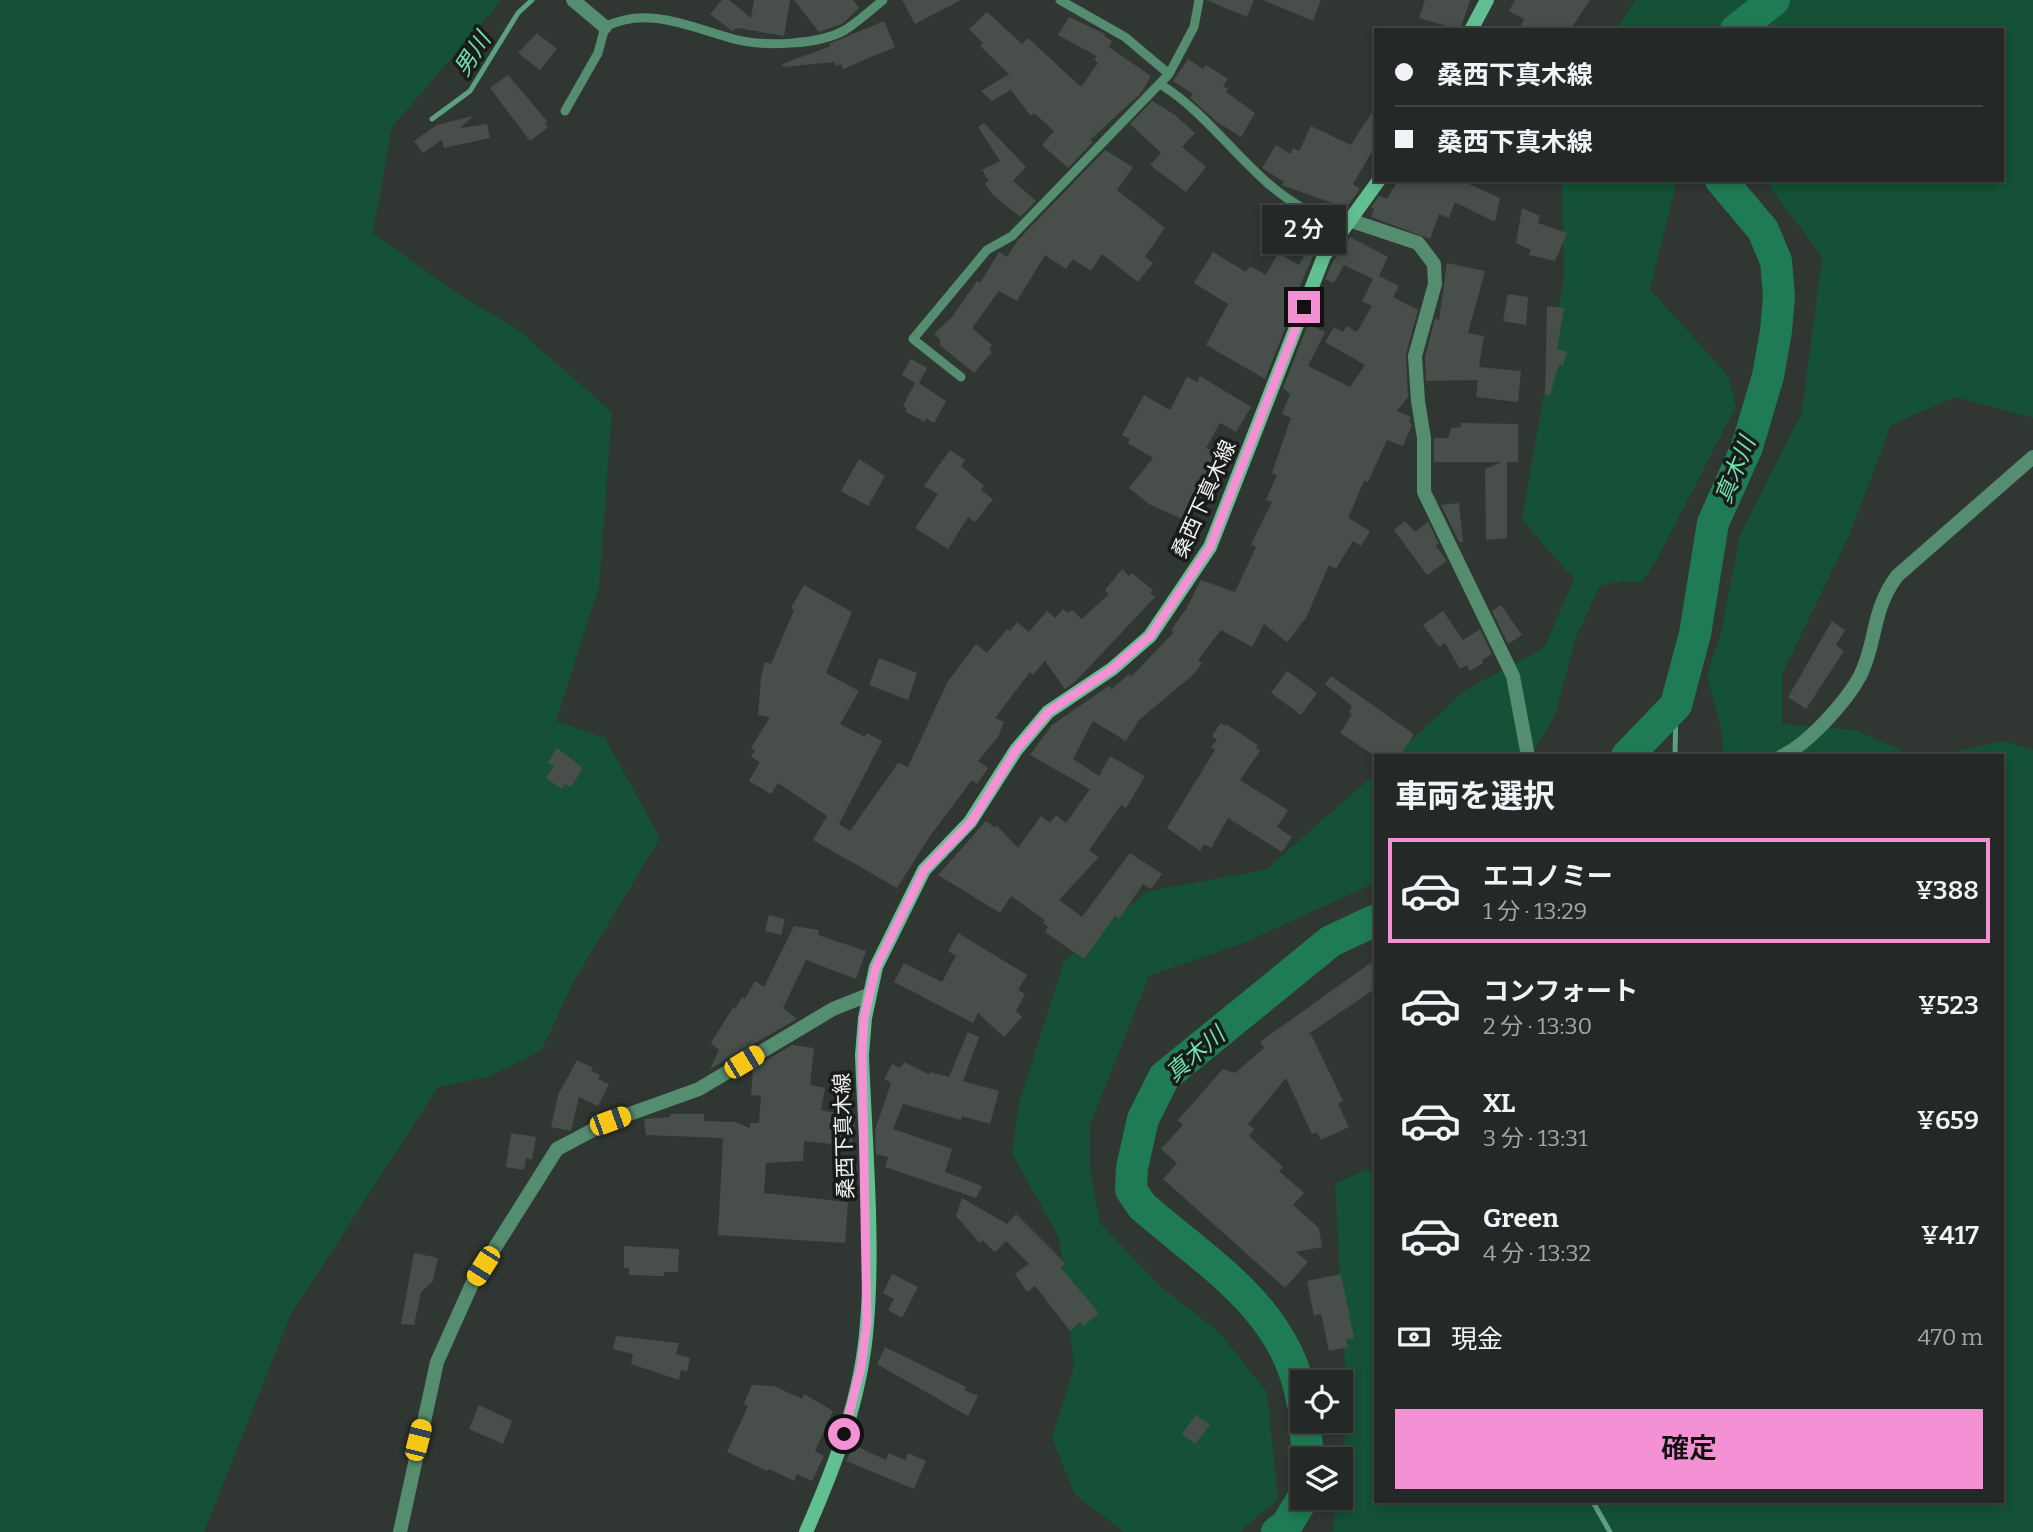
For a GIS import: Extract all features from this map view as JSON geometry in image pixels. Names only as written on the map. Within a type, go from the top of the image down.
[{"type":"main road","points":[[1472,28],[1488,0]]},
{"type":"main road","name":"桑西下真木線","points":[[806,1532],[848,1423],[867,1322],[862,1055],[868,995],[876,967],[924,870],[971,822],[1016,750],[1048,712],[1112,669],[1150,636],[1182,592],[1210,547],[1324,256],[1349,220],[1365,204],[1378,182]]},
{"type":"street","points":[[573,0],[605,27]]},
{"type":"street","points":[[1349,220],[1418,243],[1434,264],[1436,284],[1415,356],[1424,438],[1424,492],[1513,676],[1528,754]]},
{"type":"street","points":[[1786,754],[1800,747],[1860,676],[1882,596],[1897,576],[2033,457]]},
{"type":"street","points":[[400,1532],[437,1362],[472,1284],[557,1149],[610,1121],[699,1089],[833,1009],[868,995]]},
{"type":"lane","points":[[565,111],[598,53],[605,27],[613,23],[655,17],[695,24],[736,40],[811,41],[844,30],[883,0]]},
{"type":"lane","points":[[1060,0],[1125,37],[1169,74]]},
{"type":"lane","points":[[961,377],[913,339],[987,250],[1012,236],[1169,74],[1194,27],[1199,0]]},
{"type":"lane","points":[[1160,84],[1192,106],[1241,158],[1282,193],[1313,215],[1349,220]]},
{"type":"green space","points":[[0,0],[502,0],[392,127],[373,233],[461,296],[516,328],[612,412],[599,587],[556,721],[605,738],[660,838],[575,979],[541,1051],[488,1077],[438,1087],[290,1316],[204,1532],[0,1532]]},
{"type":"green space","points":[[1635,0],[2033,0],[2033,418],[1955,397],[1891,425],[1849,536],[1782,674],[1782,724],[1855,730],[1909,754],[1724,754],[1721,729],[1707,675],[1720,637],[1740,535],[1802,412],[1822,257],[1766,182],[2004,182],[2004,28],[1617,28]]},
{"type":"green space","points":[[1562,182],[1677,182],[1650,289],[1728,376],[1736,406],[1659,556],[1642,582],[1621,581],[1600,586],[1576,637],[1555,716],[1531,754],[1396,754],[1465,690],[1544,648],[1574,579],[1522,520],[1564,276]]},
{"type":"green space","points":[[2005,741],[2033,750],[2033,1532],[1330,1532],[1333,1530],[1336,1510],[1353,1510],[1353,1447],[1344,1447],[1345,1433],[1353,1433],[1353,1370],[1345,1370],[1335,1184],[1367,1169],[1374,1175],[1374,1503],[2004,1503],[2004,754],[1942,754]]},
{"type":"green space","points":[[1374,775],[1374,883],[1246,942],[1149,976],[1090,1125],[1090,1171],[1100,1223],[1161,1287],[1219,1332],[1267,1392],[1278,1499],[1239,1532],[1124,1532],[1075,1495],[1052,1438],[1074,1367],[1059,1238],[1012,1153],[1019,1103],[1064,961],[1148,891],[1265,870]]},
{"type":"building","points":[[722,0],[729,0],[751,18],[754,0],[790,0],[784,36],[738,28],[732,31],[710,14]]},
{"type":"building","points":[[794,0],[853,0],[859,8],[842,24],[819,32]]},
{"type":"building","points":[[902,0],[961,0],[915,24]]},
{"type":"building","points":[[1206,0],[1254,0],[1247,17]]},
{"type":"building","points":[[1263,0],[1321,0],[1313,21]]},
{"type":"building","points":[[1425,0],[1470,0],[1461,28],[1419,18]]},
{"type":"building","points":[[1515,0],[1590,0],[1571,28],[1520,28],[1524,19],[1509,11]]},
{"type":"building","points":[[987,12],[1022,44],[1028,38],[1081,87],[1098,63],[1094,59],[1097,56],[1058,35],[1069,17],[1105,34],[1104,36],[1112,41],[1109,47],[1151,76],[1141,93],[1090,140],[1093,142],[1068,168],[1042,145],[1054,131],[1034,113],[1031,116],[1011,90],[992,101],[981,91],[1009,74],[980,46],[983,43],[969,29]]},
{"type":"building","points":[[884,21],[895,47],[843,69],[841,64],[836,66],[834,62],[783,67],[782,64],[831,46],[829,44]]},
{"type":"building","points":[[537,33],[557,49],[540,70],[518,53]]},
{"type":"building","points":[[1188,59],[1203,69],[1206,65],[1228,79],[1223,86],[1228,89],[1226,92],[1255,113],[1241,137],[1217,122],[1190,98],[1193,94],[1173,81]]},
{"type":"building","points":[[508,75],[547,121],[545,123],[548,127],[530,141],[490,88]]},
{"type":"building","points":[[1152,101],[1175,115],[1195,133],[1182,147],[1206,167],[1186,192],[1150,165],[1161,153],[1130,124]]},
{"type":"building","points":[[1374,109],[1374,148],[1353,184],[1360,189],[1346,208],[1282,185],[1284,182],[1262,168],[1276,145],[1290,154],[1293,148],[1299,151],[1311,126],[1351,145]]},
{"type":"building","points":[[473,116],[460,128],[487,124],[490,138],[444,148],[442,140],[423,153],[414,141],[437,125]]},
{"type":"building","points":[[984,123],[1026,167],[1013,181],[1036,201],[1020,217],[992,194],[985,183],[989,181],[982,170],[1000,161],[978,127]]},
{"type":"building","points":[[1105,150],[1133,167],[1117,190],[1165,228],[1145,257],[1153,263],[1138,282],[1102,254],[1091,271],[1073,259],[1066,269],[1045,255],[1017,301],[999,291],[972,328],[992,345],[989,349],[992,352],[974,373],[940,345],[940,339],[934,334],[952,317],[977,281],[980,283],[999,252],[1007,257],[1018,240]]},
{"type":"building","points":[[1397,182],[1464,182],[1500,198],[1495,222],[1455,202],[1449,218],[1439,214],[1430,239],[1371,217],[1374,209],[1371,207],[1379,196],[1387,199]]},
{"type":"building","points":[[1522,208],[1540,216],[1538,223],[1567,233],[1555,261],[1529,255],[1531,250],[1516,243]]},
{"type":"building","points":[[1317,222],[1332,228],[1315,252],[1290,308],[1293,309],[1265,379],[1206,345],[1228,304],[1194,283],[1213,252],[1246,272],[1250,266],[1266,275],[1278,253],[1299,265],[1313,238]]},
{"type":"building","points":[[1350,237],[1388,257],[1379,276],[1399,286],[1393,297],[1418,310],[1406,354],[1408,397],[1397,411],[1411,417],[1409,421],[1412,425],[1403,446],[1387,440],[1368,482],[1364,481],[1348,518],[1370,531],[1361,546],[1353,541],[1336,569],[1329,565],[1306,618],[1287,642],[1264,624],[1252,647],[1221,630],[1198,660],[1202,663],[1194,674],[1139,720],[1126,741],[1093,721],[1073,759],[1099,776],[1110,756],[1145,776],[1126,808],[1121,805],[1089,850],[1099,857],[1059,900],[1082,917],[1130,853],[1162,874],[1151,889],[1143,884],[1119,919],[1115,916],[1084,959],[1045,932],[1048,927],[1043,923],[1045,920],[1011,896],[1000,913],[938,875],[986,821],[995,828],[996,825],[1018,848],[1041,816],[1050,823],[1056,815],[1066,823],[1090,789],[1030,755],[1052,725],[1109,686],[1112,689],[1129,674],[1131,677],[1174,632],[1171,630],[1201,580],[1235,592],[1256,547],[1251,544],[1272,502],[1266,500],[1277,475],[1272,473],[1291,418],[1282,414],[1290,394],[1283,388],[1308,324],[1325,332],[1308,366],[1350,387],[1365,365],[1325,342],[1334,327],[1343,332],[1347,326],[1357,332],[1372,306],[1362,301],[1373,279],[1344,265],[1334,283],[1325,279],[1333,261]]},
{"type":"building","points":[[1447,263],[1485,271],[1468,333],[1484,336],[1479,367],[1521,371],[1518,402],[1476,397],[1478,380],[1426,381],[1425,357],[1435,318],[1439,320]]},
{"type":"building","points":[[1508,294],[1528,297],[1526,325],[1503,321]]},
{"type":"building","points":[[1547,306],[1564,308],[1557,349],[1567,352],[1563,366],[1559,364],[1550,396],[1545,395]]},
{"type":"building","points":[[911,359],[927,368],[919,383],[946,401],[934,423],[926,418],[925,422],[906,412],[907,409],[903,406],[915,383],[902,375]]},
{"type":"building","points":[[1200,376],[1251,407],[1236,432],[1220,423],[1206,448],[1226,459],[1188,522],[1149,504],[1129,488],[1153,458],[1128,443],[1130,439],[1122,435],[1144,395],[1170,410],[1187,377],[1197,382]]},
{"type":"building","points":[[1461,423],[1518,424],[1518,462],[1507,462],[1507,538],[1486,540],[1485,469],[1502,462],[1434,462],[1434,438],[1448,438],[1451,428],[1461,427]]},
{"type":"building","points":[[950,450],[965,460],[961,466],[984,486],[981,490],[993,499],[975,522],[968,517],[948,549],[915,528],[938,494],[924,486]]},
{"type":"building","points":[[859,459],[885,476],[868,506],[841,491]]},
{"type":"building","points":[[1459,503],[1463,542],[1459,542],[1441,505]]},
{"type":"building","points":[[1405,521],[1415,532],[1428,522],[1439,544],[1435,545],[1447,561],[1427,575],[1394,530]]},
{"type":"building","points":[[1122,569],[1129,576],[1132,573],[1153,590],[1150,593],[1155,597],[1075,682],[1065,689],[1045,661],[1033,675],[1030,672],[995,718],[1004,722],[998,737],[978,761],[988,768],[977,784],[972,780],[930,836],[897,888],[813,840],[827,816],[778,783],[771,794],[749,781],[760,762],[751,757],[755,750],[751,748],[770,717],[758,715],[765,662],[771,664],[794,610],[791,608],[804,585],[852,612],[826,673],[859,691],[840,724],[865,737],[867,733],[882,741],[839,824],[850,831],[898,763],[908,767],[947,683],[976,644],[987,653],[1007,629],[1010,631],[1017,622],[1029,632],[1047,611],[1055,618],[1063,609],[1068,613],[1072,610],[1082,619],[1109,594],[1105,590]]},
{"type":"building","points":[[1501,605],[1522,635],[1508,644],[1492,611]]},
{"type":"building","points":[[1443,611],[1463,640],[1480,629],[1492,654],[1470,671],[1467,665],[1460,669],[1445,643],[1439,647],[1423,625]]},
{"type":"building","points":[[1832,621],[1845,630],[1836,645],[1844,651],[1806,709],[1788,697]]},
{"type":"building","points":[[879,658],[917,673],[908,700],[869,685]]},
{"type":"building","points":[[1287,671],[1317,693],[1301,715],[1271,693]]},
{"type":"building","points":[[1331,676],[1414,734],[1401,754],[1374,755],[1340,733],[1352,714],[1349,712],[1352,706],[1325,684]]},
{"type":"building","points":[[1221,723],[1258,745],[1256,748],[1260,751],[1240,780],[1288,810],[1277,827],[1292,837],[1282,852],[1228,818],[1211,848],[1204,844],[1200,851],[1167,828],[1215,750],[1211,747],[1217,740],[1212,736]]},
{"type":"building","points":[[557,748],[583,768],[571,787],[565,784],[562,789],[546,778],[554,766],[548,763]]},
{"type":"building","points":[[769,915],[785,919],[781,935],[765,931]]},
{"type":"building","points":[[794,926],[819,930],[818,935],[866,951],[856,979],[806,960],[783,1008],[797,1019],[710,1069],[719,1050],[711,1043],[733,1007],[735,1009],[742,997],[745,999],[755,981],[764,987]]},
{"type":"building","points":[[958,933],[1027,975],[1018,990],[1025,994],[1016,1011],[1022,1017],[1004,1037],[978,1013],[973,1023],[894,982],[904,963],[942,982],[956,956],[948,951]]},
{"type":"building","points":[[1374,960],[1374,989],[1307,1035],[1311,1034],[1343,1101],[1338,1104],[1349,1127],[1321,1140],[1317,1132],[1312,1134],[1286,1078],[1248,1124],[1254,1129],[1249,1136],[1283,1167],[1279,1171],[1304,1193],[1293,1205],[1319,1228],[1322,1247],[1296,1252],[1308,1262],[1285,1288],[1163,1179],[1177,1163],[1161,1149],[1183,1125],[1178,1120],[1223,1069],[1235,1073],[1264,1048],[1260,1042]]},
{"type":"building","points":[[968,1032],[979,1037],[963,1081],[999,1091],[990,1124],[962,1116],[961,1120],[903,1104],[893,1129],[952,1149],[945,1172],[982,1186],[976,1198],[885,1167],[888,1157],[876,1154],[875,1130],[891,1083],[884,1079],[892,1064],[900,1068],[904,1062],[930,1075],[930,1072],[949,1077]]},
{"type":"building","points":[[792,1045],[814,1048],[810,1085],[825,1088],[821,1110],[845,1115],[843,1122],[855,1125],[851,1146],[804,1141],[803,1161],[766,1163],[764,1193],[848,1202],[845,1243],[718,1235],[723,1138],[646,1135],[644,1119],[670,1117],[670,1114],[704,1114],[704,1121],[735,1122],[750,1128],[750,1123],[759,1123],[761,1096],[751,1095],[753,1068]]},
{"type":"building","points":[[577,1060],[593,1068],[591,1071],[600,1075],[598,1079],[609,1084],[598,1106],[579,1097],[571,1131],[551,1127],[558,1095]]},
{"type":"building","points":[[511,1133],[536,1137],[532,1160],[526,1158],[524,1170],[506,1167]]},
{"type":"building","points":[[962,1198],[1007,1224],[1016,1214],[1065,1264],[1061,1268],[1099,1313],[1083,1326],[1080,1322],[1070,1331],[1035,1286],[1027,1292],[1015,1274],[1029,1264],[1006,1241],[995,1252],[982,1240],[980,1243],[956,1216]]},
{"type":"building","points":[[624,1246],[679,1249],[678,1272],[664,1272],[664,1276],[629,1275],[629,1268],[624,1268]]},
{"type":"building","points":[[414,1253],[438,1258],[433,1281],[421,1292],[414,1325],[401,1324]]},
{"type":"building","points":[[892,1274],[918,1287],[902,1318],[888,1310],[894,1299],[883,1293]]},
{"type":"building","points":[[1341,1274],[1354,1338],[1346,1339],[1348,1347],[1329,1351],[1321,1314],[1314,1316],[1307,1281]]},
{"type":"building","points":[[616,1336],[679,1343],[676,1354],[690,1358],[687,1372],[681,1370],[679,1380],[631,1364],[633,1354],[613,1349]]},
{"type":"building","points":[[885,1347],[966,1387],[964,1390],[978,1396],[968,1416],[877,1364]]},
{"type":"building","points":[[752,1385],[774,1386],[802,1399],[804,1394],[833,1411],[815,1451],[824,1456],[812,1481],[797,1474],[794,1481],[727,1452],[748,1406],[744,1404]]},
{"type":"building","points":[[479,1405],[512,1421],[503,1444],[469,1429]]},
{"type":"building","points":[[1196,1415],[1210,1425],[1195,1444],[1182,1434]]},
{"type":"building","points":[[854,1445],[886,1460],[889,1453],[905,1460],[908,1453],[926,1461],[914,1489],[846,1461]]},
{"type":"waterway","name":"男川","points":[[432,119],[470,91],[518,13],[532,0]]},
{"type":"waterway","name":"真木川","points":[[1739,28],[1774,0]]},
{"type":"waterway","name":"真木川","points":[[1629,754],[1676,705],[1695,634],[1713,523],[1747,447],[1768,376],[1776,331],[1779,297],[1776,261],[1763,230],[1723,182]]},
{"type":"waterway","points":[[1675,754],[1676,705]]},
{"type":"waterway","name":"真木川","points":[[1293,1370],[1280,1340],[1241,1290],[1142,1206],[1131,1190],[1132,1168],[1143,1119],[1164,1077],[1331,941],[1374,921]]},
{"type":"waterway","name":"真木川","points":[[1306,1433],[1307,1447]]},
{"type":"waterway","points":[[1594,1503],[1610,1532]]},
{"type":"waterway","name":"真木川","points":[[1277,1532],[1286,1526],[1296,1510]]},
{"type":"route","points":[[844,1434],[861,1367],[867,1322],[862,1055],[864,1018],[876,967],[924,870],[971,822],[1000,780],[1016,750],[1048,712],[1112,669],[1150,636],[1182,592],[1210,547],[1304,307]]}]
